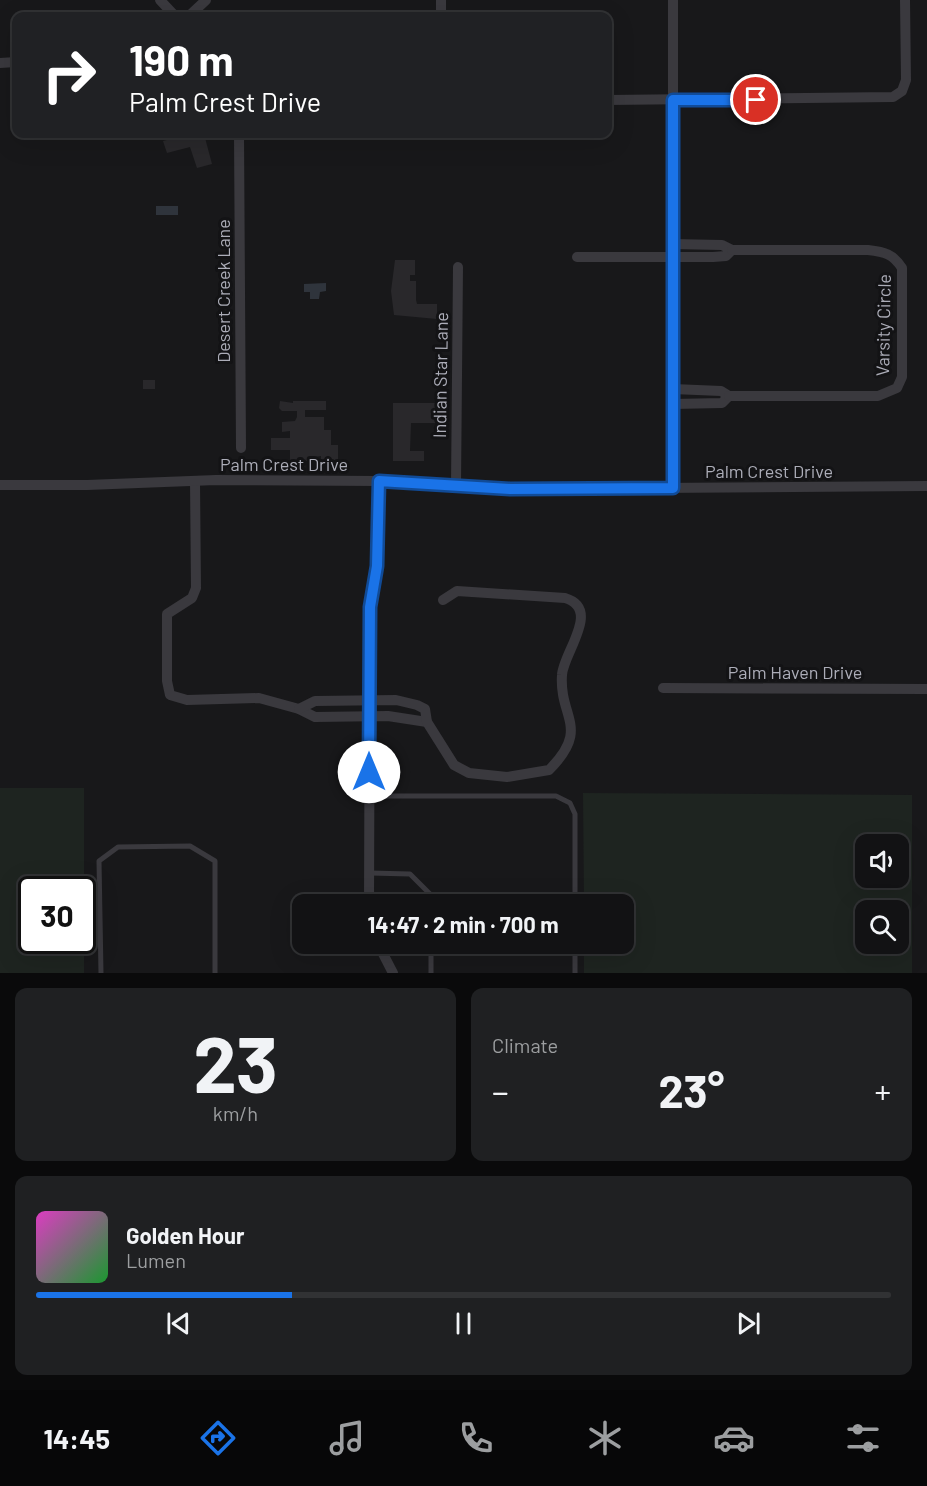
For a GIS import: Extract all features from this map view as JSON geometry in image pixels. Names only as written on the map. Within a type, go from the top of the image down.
[{"type":"street","points":[[160,0],[171,12]]},
{"type":"street","points":[[193,12],[206,0]]},
{"type":"street","points":[[673,0],[673,488]]},
{"type":"street","points":[[612,100],[893,97],[902,91],[906,80],[905,0]]},
{"type":"street","name":"Desert Creek Lane","points":[[239,138],[241,448]]},
{"type":"street","name":"Varsity Circle","points":[[672,244],[722,245],[732,250],[868,250],[884,252],[894,257],[902,268],[902,377],[897,388],[878,396],[729,396],[721,392],[673,389]]},
{"type":"street","points":[[708,244],[708,257]]},
{"type":"street","name":"Varsity Circle","points":[[578,257],[708,257],[726,256],[732,250]]},
{"type":"street","name":"Indian Star Lane","points":[[456,485],[458,267]]},
{"type":"street","points":[[707,391],[707,403]]},
{"type":"street","name":"Varsity Circle","points":[[673,404],[722,403],[729,396]]},
{"type":"street","points":[[195,481],[196,588],[192,598],[167,614],[166,681],[170,695],[187,700],[259,698],[299,709],[315,717],[402,718],[427,722]]},
{"type":"street","name":"Palm Crest Drive","points":[[0,485],[195,481],[379,481],[510,489],[927,486]]},
{"type":"street","points":[[369,894],[370,607],[377,566],[379,481]]},
{"type":"street","points":[[299,709],[315,701],[405,701],[425,709],[427,722],[454,765],[469,773],[489,777],[549,770],[569,745],[571,717],[562,687],[562,672],[578,634],[580,610],[573,600],[474,591],[457,591],[443,600]]},
{"type":"street","name":"Palm Haven Drive","points":[[663,688],[927,689]]},
{"type":"street","points":[[383,954],[393,973]]},
{"type":"lane","points":[[326,701],[327,717]]},
{"type":"lane","points":[[402,718],[405,701]]},
{"type":"lane","points":[[368,796],[556,796],[570,803],[575,814],[575,894]]},
{"type":"lane","points":[[101,973],[99,861],[118,847],[190,846],[215,861],[215,973]]},
{"type":"lane","points":[[368,873],[410,874],[430,894]]},
{"type":"lane","points":[[431,954],[431,973]]},
{"type":"lane","points":[[575,954],[575,973]]},
{"type":"shaded area","points":[[156,206],[178,206],[178,215],[156,215]]},
{"type":"shaded area","points":[[326,283],[326,291],[320,292],[319,299],[310,299],[310,292],[304,292],[304,284]]},
{"type":"shaded area","points":[[0,788],[84,788],[84,876],[18,876],[18,954],[84,954],[84,973],[0,973]]},
{"type":"shaded area","points":[[583,793],[912,795],[912,973],[584,973],[584,954],[634,954],[634,894],[584,894]]},
{"type":"building","points":[[166,138],[205,138],[212,164],[197,168],[190,147],[167,153],[163,141],[167,140]]},
{"type":"building","points":[[395,260],[415,260],[415,275],[410,275],[410,281],[416,281],[417,304],[437,304],[437,319],[394,315],[391,291]]},
{"type":"building","points":[[143,380],[155,380],[155,389],[143,389]]},
{"type":"building","points":[[280,401],[293,403],[293,401],[326,401],[326,410],[305,410],[305,417],[324,417],[324,430],[331,430],[331,445],[338,445],[338,460],[321,462],[321,456],[314,457],[313,461],[290,461],[290,450],[271,450],[271,438],[290,438],[290,431],[282,432],[282,422],[295,421],[297,417],[297,411],[282,411],[279,408]]},
{"type":"building","points":[[393,403],[439,403],[439,423],[411,423],[410,451],[424,451],[424,461],[393,461]]},
{"type":"route","points":[[369,772],[370,607],[377,566],[379,481],[510,489],[673,488],[673,100],[756,100]]}]
